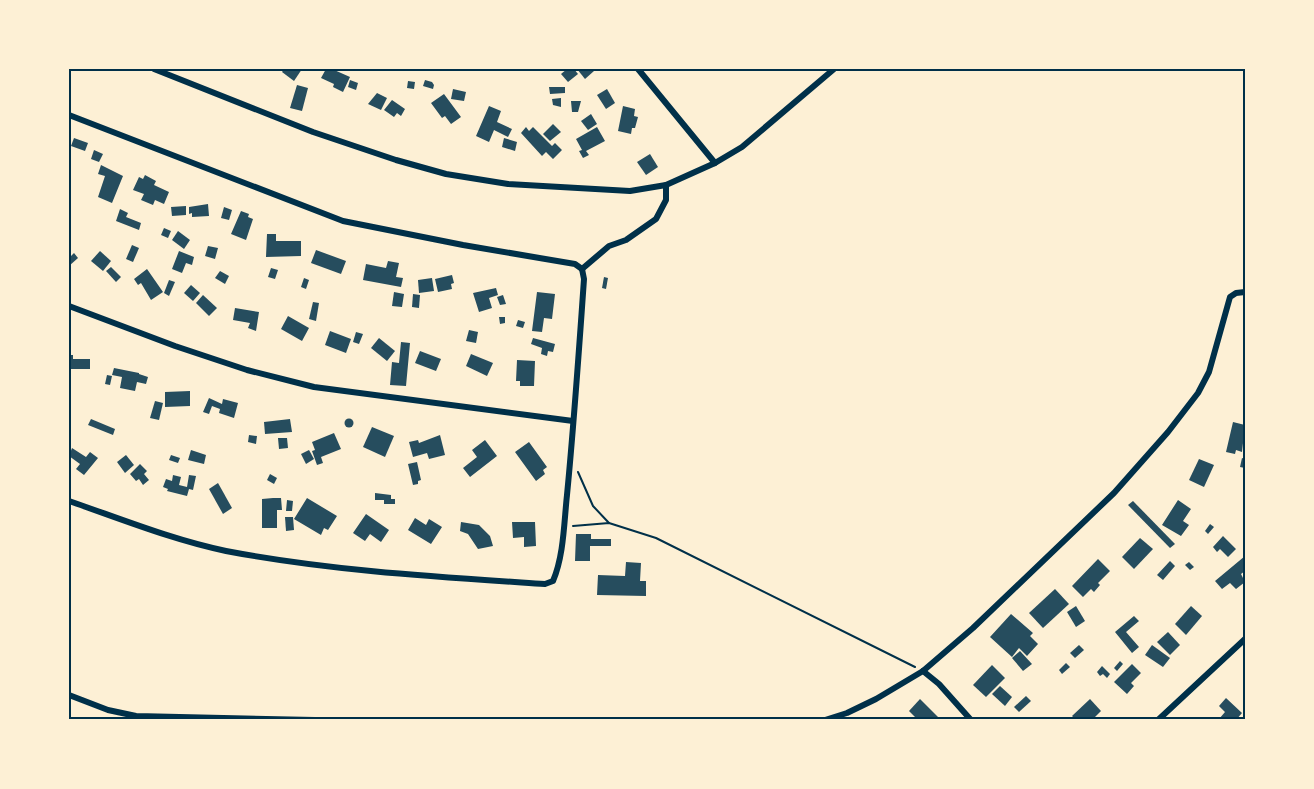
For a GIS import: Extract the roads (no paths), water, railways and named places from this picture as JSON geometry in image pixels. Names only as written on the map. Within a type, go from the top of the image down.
[{"type":"street","points":[[154,69],[313,132],[446,174],[508,184],[630,191],[666,185],[715,163],[742,147],[834,69]]},
{"type":"street","points":[[638,69],[715,163]]},
{"type":"street","points":[[69,115],[343,221],[575,264],[582,269],[584,279],[571,459],[563,528],[557,572],[553,580],[545,584],[284,561],[225,550],[156,531],[69,501]]},
{"type":"street","points":[[582,269],[609,246],[633,236],[656,219],[663,208],[666,185]]},
{"type":"street","points":[[825,720],[876,699],[923,671],[973,628],[1114,493],[1168,432],[1198,393],[1209,372],[1230,297],[1236,293],[1245,292]]},
{"type":"street","points":[[69,306],[175,346],[248,370],[314,387],[573,421]]},
{"type":"street","points":[[1158,720],[1245,639]]},
{"type":"street","points":[[923,671],[939,684],[970,720]]},
{"type":"street","points":[[69,694],[108,710],[136,716],[315,720]]},
{"type":"street","points":[[1167,712],[1173,720]]}]
